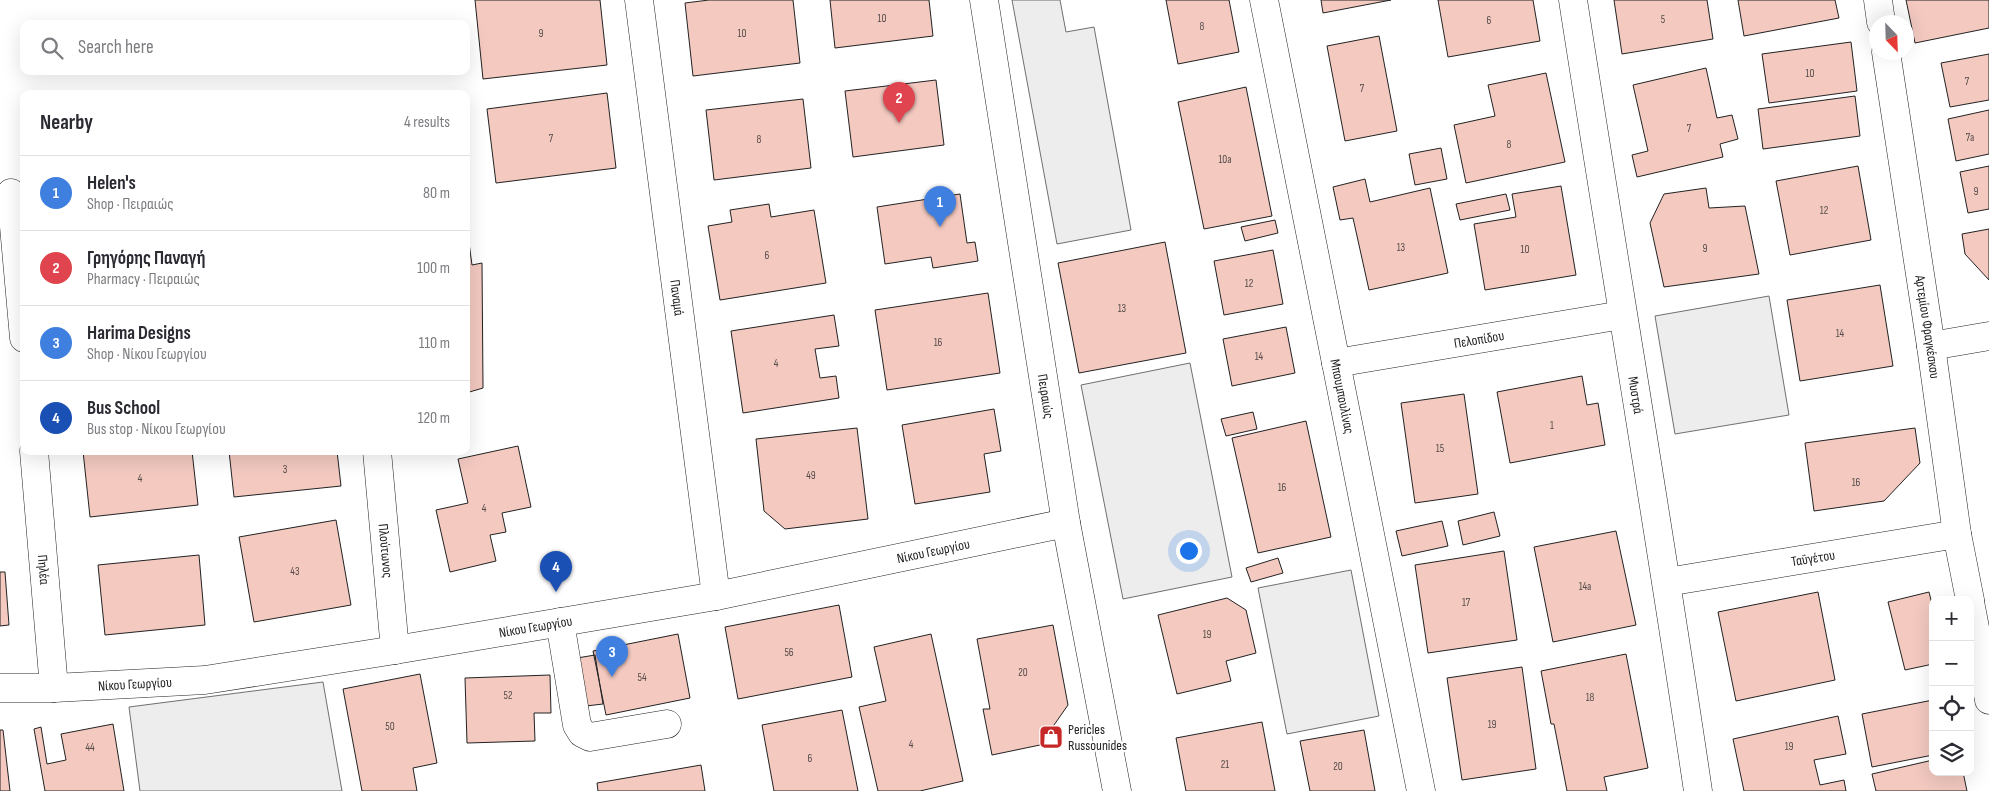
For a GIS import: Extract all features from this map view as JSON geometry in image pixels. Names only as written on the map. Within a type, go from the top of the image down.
[{"type":"street","name":"Παναμά","points":[[639,0],[716,596]]},
{"type":"street","name":"Πειραιώς","points":[[984,0],[1066,523],[1116,791]]},
{"type":"street","name":"Μπουμπουλίνας","points":[[1264,0],[1421,791]]},
{"type":"street","name":"Μυστρά","points":[[1573,0],[1622,315],[1667,582],[1698,791]]},
{"type":"street","points":[[1878,0],[1880,15]]},
{"type":"street","name":"Αρτεμίου Φραγκέσκου","points":[[1887,60],[1931,346],[1957,534],[1969,596]]},
{"type":"street","points":[[12,193],[20,290]]},
{"type":"street","name":"Πελοπίδου","points":[[1336,364],[1622,315]]},
{"type":"street","points":[[1931,346],[1989,336]]},
{"type":"street","name":"Πηλέα","points":[[34,455],[54,688]]},
{"type":"street","name":"Πλούτωνος","points":[[377,455],[395,650]]},
{"type":"street","name":"Νίκου Γεωργίου","points":[[0,688],[54,688],[205,680],[716,596],[1066,523]]},
{"type":"street","name":"Ταϋγέτου","points":[[1667,582],[1957,534]]},
{"type":"street","points":[[560,622],[577,725],[582,733],[590,737],[667,724]]},
{"type":"street","name":"Αρτεμίου Φραγκέσκου","points":[[1974,622],[1989,700]]},
{"type":"shaded area","points":[[1012,0],[1060,0],[1066,32],[1094,27],[1131,230],[1057,244]]},
{"type":"shaded area","points":[[1769,296],[1789,415],[1675,434],[1655,316]]},
{"type":"shaded area","points":[[1190,363],[1232,577],[1123,599],[1081,385]]},
{"type":"shaded area","points":[[1351,570],[1379,716],[1287,734],[1258,588]]},
{"type":"shaded area","points":[[323,682],[342,791],[140,791],[129,707]]},
{"type":"building","points":[[475,0],[600,0],[607,65],[483,79]]},
{"type":"building","points":[[709,0],[793,0],[800,63],[693,76],[685,3]]},
{"type":"building","points":[[830,0],[929,0],[933,36],[835,48]]},
{"type":"building","points":[[1166,0],[1229,0],[1239,52],[1178,64]]},
{"type":"building","points":[[1321,0],[1391,0],[1323,13]]},
{"type":"building","points":[[1438,0],[1533,0],[1540,41],[1448,57]]},
{"type":"building","points":[[1614,0],[1707,0],[1713,39],[1622,54]]},
{"type":"building","points":[[1738,0],[1835,0],[1839,18],[1744,36]]},
{"type":"building","points":[[1906,0],[1989,0],[1989,28],[1915,43],[1914,15],[1909,15]]},
{"type":"building","points":[[1379,36],[1397,131],[1345,141],[1327,46]]},
{"type":"building","points":[[1851,42],[1857,91],[1769,103],[1762,54]]},
{"type":"building","points":[[1989,54],[1989,100],[1950,107],[1941,63]]},
{"type":"building","points":[[1706,68],[1717,118],[1732,115],[1738,139],[1720,144],[1723,157],[1637,177],[1632,155],[1648,151],[1633,85]]},
{"type":"building","points":[[1546,73],[1565,162],[1466,183],[1454,125],[1495,116],[1488,85]]},
{"type":"building","points":[[936,80],[944,145],[853,157],[845,91]]},
{"type":"building","points":[[1246,87],[1272,216],[1204,229],[1178,102]]},
{"type":"building","points":[[607,93],[616,168],[496,183],[487,109]]},
{"type":"building","points":[[1855,96],[1860,136],[1763,149],[1758,109]]},
{"type":"building","points":[[803,99],[811,168],[714,180],[706,110]]},
{"type":"building","points":[[1989,110],[1989,154],[1956,161],[1948,119]]},
{"type":"building","points":[[1441,148],[1447,179],[1415,185],[1409,154]]},
{"type":"building","points":[[1858,166],[1871,240],[1790,255],[1776,181]]},
{"type":"building","points":[[1989,166],[1989,209],[1968,213],[1960,172]]},
{"type":"building","points":[[1365,179],[1370,202],[1430,188],[1448,273],[1369,290],[1353,218],[1340,220],[1333,187]]},
{"type":"building","points":[[1561,186],[1576,275],[1485,290],[1474,224],[1516,217],[1512,194]]},
{"type":"building","points":[[1706,188],[1709,208],[1745,206],[1759,274],[1664,287],[1650,223],[1664,194]]},
{"type":"building","points":[[960,194],[967,243],[975,242],[978,261],[933,268],[931,257],[885,264],[877,207]]},
{"type":"building","points":[[1506,194],[1510,210],[1460,220],[1456,204]]},
{"type":"building","points":[[769,204],[771,217],[814,210],[826,283],[720,300],[708,226],[732,222],[730,210]]},
{"type":"building","points":[[1275,220],[1278,233],[1245,241],[1241,227]]},
{"type":"building","points":[[1989,229],[1989,280],[1965,254],[1962,234]]},
{"type":"building","points":[[1165,242],[1186,353],[1079,373],[1058,263]]},
{"type":"building","points":[[470,250],[472,265],[482,263],[483,388],[470,392]]},
{"type":"building","points":[[1273,250],[1283,304],[1224,315],[1214,261]]},
{"type":"building","points":[[1880,285],[1893,366],[1800,381],[1787,300]]},
{"type":"building","points":[[988,293],[1000,373],[887,390],[875,310]]},
{"type":"building","points":[[834,315],[839,346],[815,349],[820,378],[836,376],[839,398],[743,413],[731,331]]},
{"type":"building","points":[[1286,327],[1295,373],[1232,386],[1223,339]]},
{"type":"building","points":[[1582,376],[1587,405],[1598,403],[1605,445],[1510,463],[1497,392]]},
{"type":"building","points":[[1464,394],[1478,494],[1415,503],[1401,403]]},
{"type":"building","points":[[994,409],[1001,451],[984,454],[990,492],[915,504],[902,425]]},
{"type":"building","points":[[1253,412],[1257,429],[1226,436],[1221,419]]},
{"type":"building","points":[[1306,421],[1331,537],[1258,553],[1232,438]]},
{"type":"building","points":[[857,428],[868,519],[785,529],[764,511],[756,439]]},
{"type":"building","points":[[1915,428],[1920,463],[1884,501],[1814,511],[1805,443]]},
{"type":"building","points":[[518,446],[531,507],[502,513],[506,532],[490,535],[496,561],[450,572],[436,510],[468,503],[458,459]]},
{"type":"building","points":[[83,455],[192,455],[198,505],[90,517]]},
{"type":"building","points":[[229,455],[337,455],[341,486],[234,497]]},
{"type":"building","points":[[1494,512],[1500,536],[1463,545],[1458,521]]},
{"type":"building","points":[[336,520],[351,605],[254,622],[239,537]]},
{"type":"building","points":[[1442,521],[1448,546],[1402,556],[1396,531]]},
{"type":"building","points":[[1616,531],[1636,625],[1553,642],[1534,547]]},
{"type":"building","points":[[1504,551],[1517,640],[1428,653],[1415,565]]},
{"type":"building","points":[[199,555],[205,625],[105,635],[98,565]]},
{"type":"building","points":[[1278,558],[1283,573],[1251,582],[1246,568]]},
{"type":"building","points":[[0,572],[5,572],[9,625],[0,626]]},
{"type":"building","points":[[1818,592],[1835,680],[1736,701],[1718,612]]},
{"type":"building","points":[[1929,592],[1929,665],[1905,670],[1888,602]]},
{"type":"building","points":[[1227,598],[1246,610],[1256,653],[1226,661],[1231,681],[1177,694],[1158,615]]},
{"type":"building","points":[[839,605],[852,677],[738,699],[725,627]]},
{"type":"building","points":[[1053,625],[1068,705],[1040,745],[992,755],[983,709],[990,709],[977,639]]},
{"type":"building","points":[[678,634],[690,698],[606,715],[593,651]]},
{"type":"building","points":[[931,634],[963,781],[920,791],[878,791],[859,707],[886,701],[874,647]]},
{"type":"building","points":[[1626,654],[1648,768],[1604,777],[1607,791],[1567,791],[1541,671]]},
{"type":"building","points":[[595,655],[603,704],[586,706],[577,658]]},
{"type":"building","points":[[1522,667],[1536,769],[1462,780],[1447,678]]},
{"type":"building","points":[[420,674],[437,763],[413,768],[417,791],[362,791],[343,689]]},
{"type":"building","points":[[550,675],[551,713],[534,713],[535,741],[467,743],[465,678]]},
{"type":"building","points":[[1929,701],[1929,756],[1872,767],[1862,714]]},
{"type":"building","points":[[842,710],[858,791],[774,791],[762,725]]},
{"type":"building","points":[[1838,716],[1846,754],[1814,760],[1820,785],[1844,780],[1846,791],[1744,791],[1733,739]]},
{"type":"building","points":[[1262,722],[1275,791],[1186,791],[1176,738]]},
{"type":"building","points":[[113,724],[124,791],[45,791],[34,729],[41,727],[47,764],[66,760],[61,734]]},
{"type":"building","points":[[0,730],[3,730],[10,791],[0,791]]},
{"type":"building","points":[[1364,730],[1375,791],[1310,791],[1300,741]]},
{"type":"building","points":[[1929,761],[1929,776],[1964,776],[1967,791],[1876,791],[1872,774]]},
{"type":"building","points":[[701,765],[705,791],[598,791],[597,783]]},
{"type":"place","name":"Γρηγόρης Παναγή","points":[[899,123]]},
{"type":"place","name":"Helen's","points":[[940,227]]},
{"type":"place","name":"Bus School","points":[[556,592]]},
{"type":"place","name":"Harima Designs","points":[[612,677]]},
{"type":"place","name":"Pericles Russounides","points":[[1051,737]]}]
